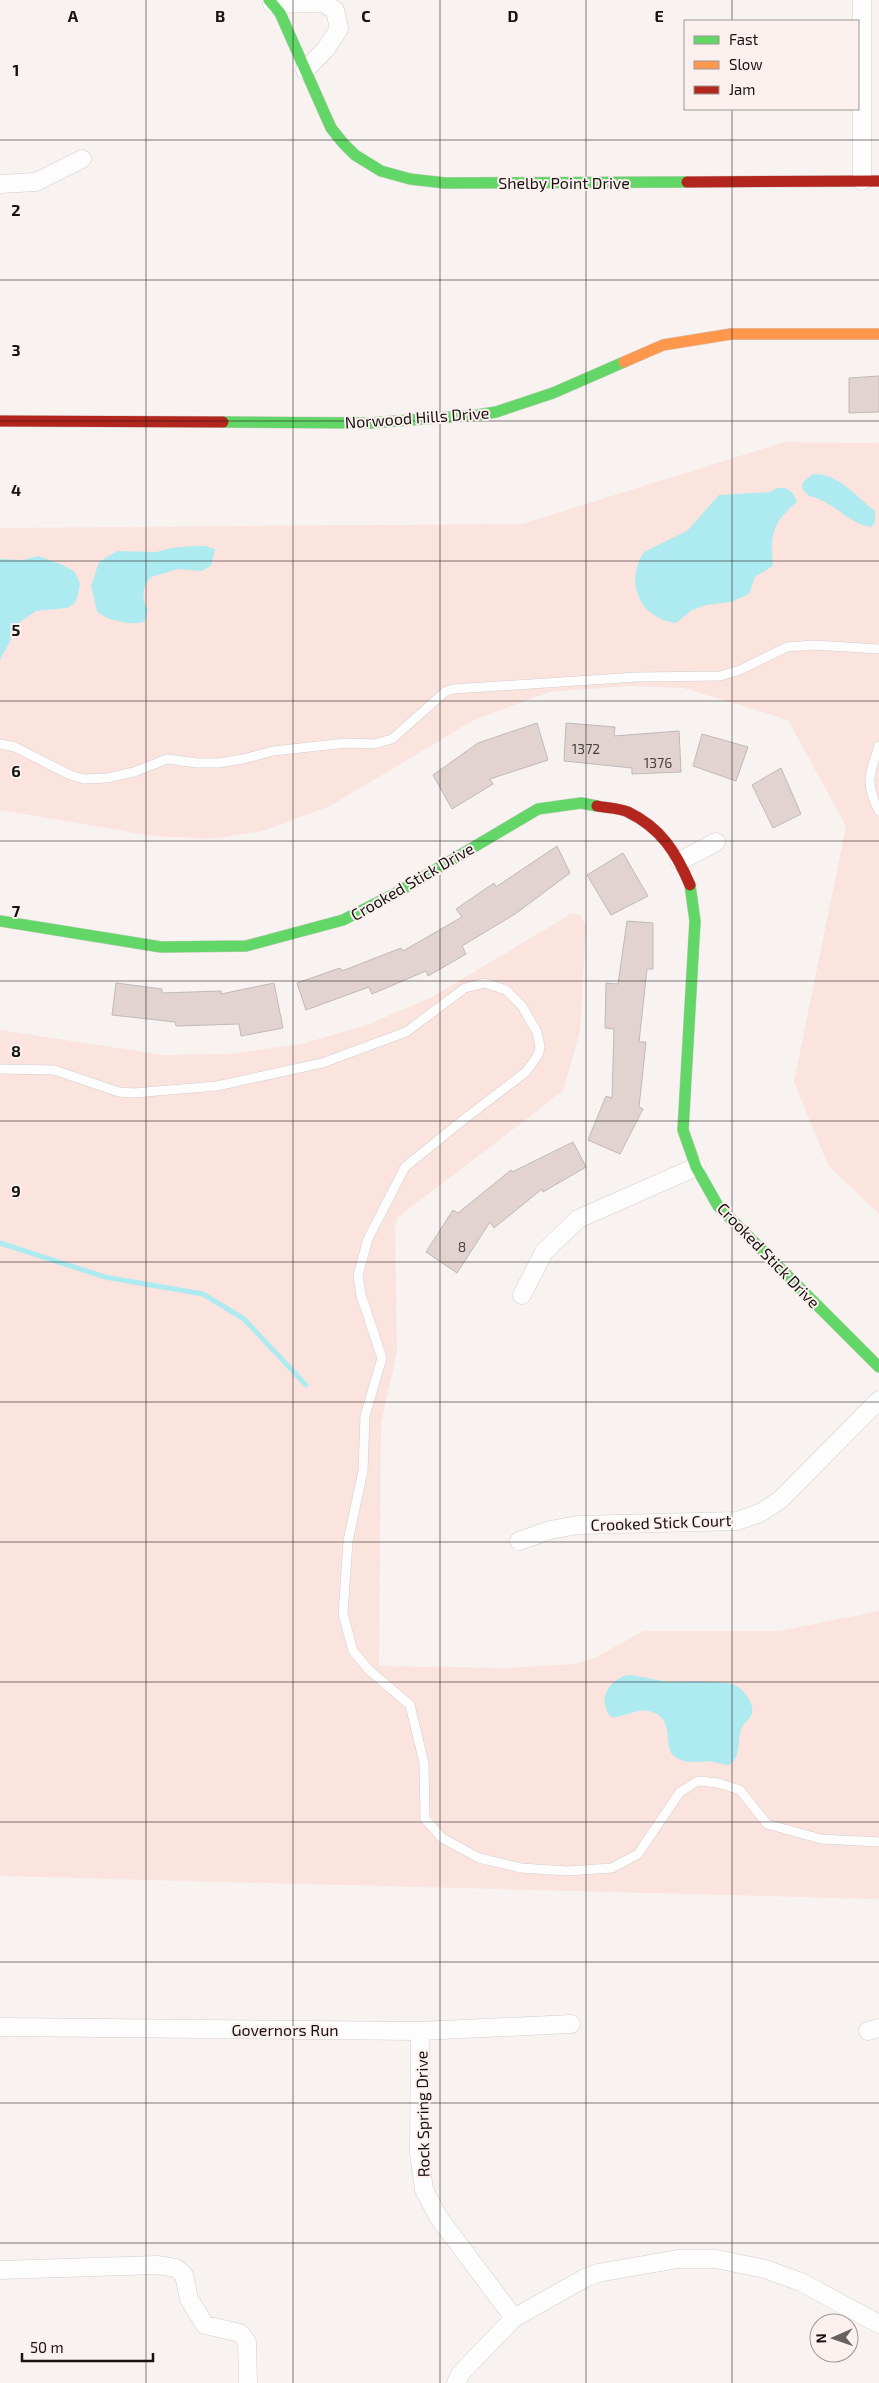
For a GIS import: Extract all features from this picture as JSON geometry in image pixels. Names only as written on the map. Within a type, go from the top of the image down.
[{"type":"street","points":[[862,0],[871,181]]},
{"type":"street","name":"Shelby Point Drive","points":[[270,2],[323,3],[335,10],[339,29],[325,50],[305,70]]},
{"type":"street","name":"Shelby Point Drive","points":[[270,2],[280,13],[331,128],[341,143],[356,157],[378,170],[403,180],[445,183],[871,181]]},
{"type":"street","points":[[0,184],[36,182],[82,159]]},
{"type":"street","name":"Norwood Hills Drive","points":[[0,421],[370,423],[477,415],[496,412],[552,393],[663,345],[696,338],[731,334],[879,334]]},
{"type":"street","name":"Crooked Stick Drive","points":[[0,921],[161,947],[246,946],[343,920],[396,893],[538,809],[581,803],[627,812],[665,838],[680,861],[692,890],[695,921],[683,1130],[696,1167],[718,1206],[879,1367]]},
{"type":"street","points":[[680,861],[716,842]]},
{"type":"street","points":[[522,1295],[544,1252],[578,1219],[696,1167]]},
{"type":"street","name":"Crooked Stick Court","points":[[519,1541],[550,1530],[578,1525],[737,1521],[760,1513],[780,1500],[879,1400]]},
{"type":"street","name":"Governors Run","points":[[0,2027],[420,2031],[571,2024]]},
{"type":"street","name":"Rock Spring Drive","points":[[420,2031],[419,2152],[424,2190],[439,2218],[514,2318]]},
{"type":"street","points":[[456,2383],[461,2373],[514,2318],[598,2272],[678,2259],[716,2259],[765,2269],[801,2282],[879,2324]]},
{"type":"street","points":[[0,2270],[157,2265],[176,2268],[184,2275],[189,2299],[205,2325],[240,2333],[246,2342],[248,2383]]},
{"type":"lane","points":[[0,744],[15,747],[70,775],[84,779],[107,778],[134,772],[167,759],[197,763],[218,763],[273,751],[346,743],[374,744],[392,739],[446,690],[638,678],[720,676],[740,670],[787,647],[814,645],[879,649]]},
{"type":"lane","points":[[879,746],[868,783],[879,811]]},
{"type":"lane","points":[[0,1069],[54,1070],[119,1092],[134,1093],[217,1086],[322,1063],[406,1032],[465,988],[475,984],[494,985],[506,990],[522,1006],[537,1032],[540,1047],[538,1055],[526,1072],[405,1167],[368,1239],[358,1274],[361,1295],[382,1358],[365,1416],[363,1472],[348,1541],[343,1614],[353,1651],[369,1670],[410,1706],[424,1763],[425,1819],[442,1838],[479,1858],[520,1868],[567,1871],[612,1868],[638,1854],[680,1792],[698,1781],[718,1783],[740,1790],[767,1824],[821,1839],[879,1842]]},
{"type":"shaded area","points":[[785,442],[879,443],[879,1214],[828,1165],[794,1082],[846,826],[788,720],[684,688],[627,686],[549,692],[474,720],[330,806],[263,831],[211,839],[154,836],[0,810],[0,528],[522,524]]},
{"type":"shaded area","points":[[571,914],[579,914],[586,925],[580,1031],[563,1091],[397,1218],[395,1225],[397,1352],[381,1423],[379,1666],[509,1668],[575,1664],[595,1658],[643,1631],[780,1631],[879,1611],[879,1899],[0,1876],[0,1030],[163,1055],[229,1054],[302,1044],[367,1025],[432,997]]},
{"type":"water","points":[[813,474],[822,474],[830,477],[847,487],[875,511],[875,523],[871,527],[858,523],[822,500],[804,492],[802,488],[803,482]]},
{"type":"water","points":[[777,488],[785,488],[792,492],[797,502],[782,516],[774,530],[772,545],[773,566],[755,577],[749,594],[731,602],[706,605],[692,610],[676,623],[653,615],[645,607],[639,598],[636,587],[638,564],[644,552],[687,531],[719,495],[770,492]]},
{"type":"water","points":[[205,546],[215,549],[211,566],[202,571],[178,569],[151,577],[144,589],[144,602],[148,610],[145,621],[141,623],[120,622],[106,617],[97,611],[91,586],[99,562],[117,551],[156,552],[171,548]]},
{"type":"water","points":[[38,556],[63,565],[75,572],[80,584],[78,595],[75,603],[67,608],[36,611],[21,621],[0,660],[0,559],[23,560]]},
{"type":"water","points":[[628,1675],[669,1682],[728,1683],[740,1688],[750,1700],[752,1714],[742,1727],[738,1752],[733,1761],[727,1765],[714,1762],[688,1762],[678,1758],[670,1751],[666,1725],[663,1719],[649,1711],[644,1710],[611,1717],[605,1704],[607,1691],[615,1681]]},
{"type":"building","points":[[879,376],[879,412],[849,413],[849,378]]},
{"type":"building","points":[[537,723],[548,760],[490,779],[493,784],[452,809],[433,775],[478,743]]},
{"type":"building","points":[[566,723],[615,727],[614,736],[679,731],[681,772],[632,774],[632,768],[564,761]]},
{"type":"building","points":[[702,734],[748,747],[736,781],[693,766]]},
{"type":"building","points":[[781,768],[801,814],[773,828],[752,785]]},
{"type":"building","points":[[557,846],[570,873],[515,914],[462,946],[466,954],[428,976],[426,971],[372,994],[369,987],[306,1010],[297,983],[340,968],[342,971],[401,948],[403,951],[462,917],[456,909],[494,883],[496,887]]},
{"type":"building","points":[[623,853],[648,896],[611,915],[587,875]]},
{"type":"building","points":[[627,921],[653,923],[653,969],[647,969],[639,1042],[646,1042],[639,1107],[643,1109],[620,1154],[588,1140],[606,1096],[612,1098],[614,1029],[605,1028],[606,983],[618,984]]},
{"type":"building","points":[[116,983],[162,989],[162,993],[221,991],[221,994],[274,983],[283,1028],[241,1036],[239,1024],[176,1026],[175,1022],[112,1015]]},
{"type":"building","points":[[573,1142],[586,1167],[543,1192],[542,1189],[494,1228],[490,1222],[457,1273],[426,1252],[453,1210],[458,1213],[511,1170],[512,1172]]},
{"type":"waterway","points":[[0,1243],[105,1277],[203,1294],[244,1319],[306,1385]]},
{"type":"traffic: fast","points":[[269,0],[280,13],[331,128],[355,155],[381,171],[410,179],[445,183],[687,182]]},
{"type":"traffic: fast","points":[[223,422],[370,423],[477,415],[496,412],[553,393],[624,362]]},
{"type":"traffic: fast","points":[[0,921],[161,947],[246,946],[343,920],[396,893],[538,809],[581,803],[597,806]]},
{"type":"traffic: fast","points":[[690,885],[695,921],[683,1130],[696,1167],[718,1206],[879,1367]]},
{"type":"traffic: slow","points":[[624,362],[663,345],[731,334],[879,334]]},
{"type":"traffic: jam","points":[[687,182],[879,181]]},
{"type":"traffic: jam","points":[[0,421],[223,422]]},
{"type":"traffic: jam","points":[[597,806],[628,812],[650,826],[673,852],[690,885]]}]
